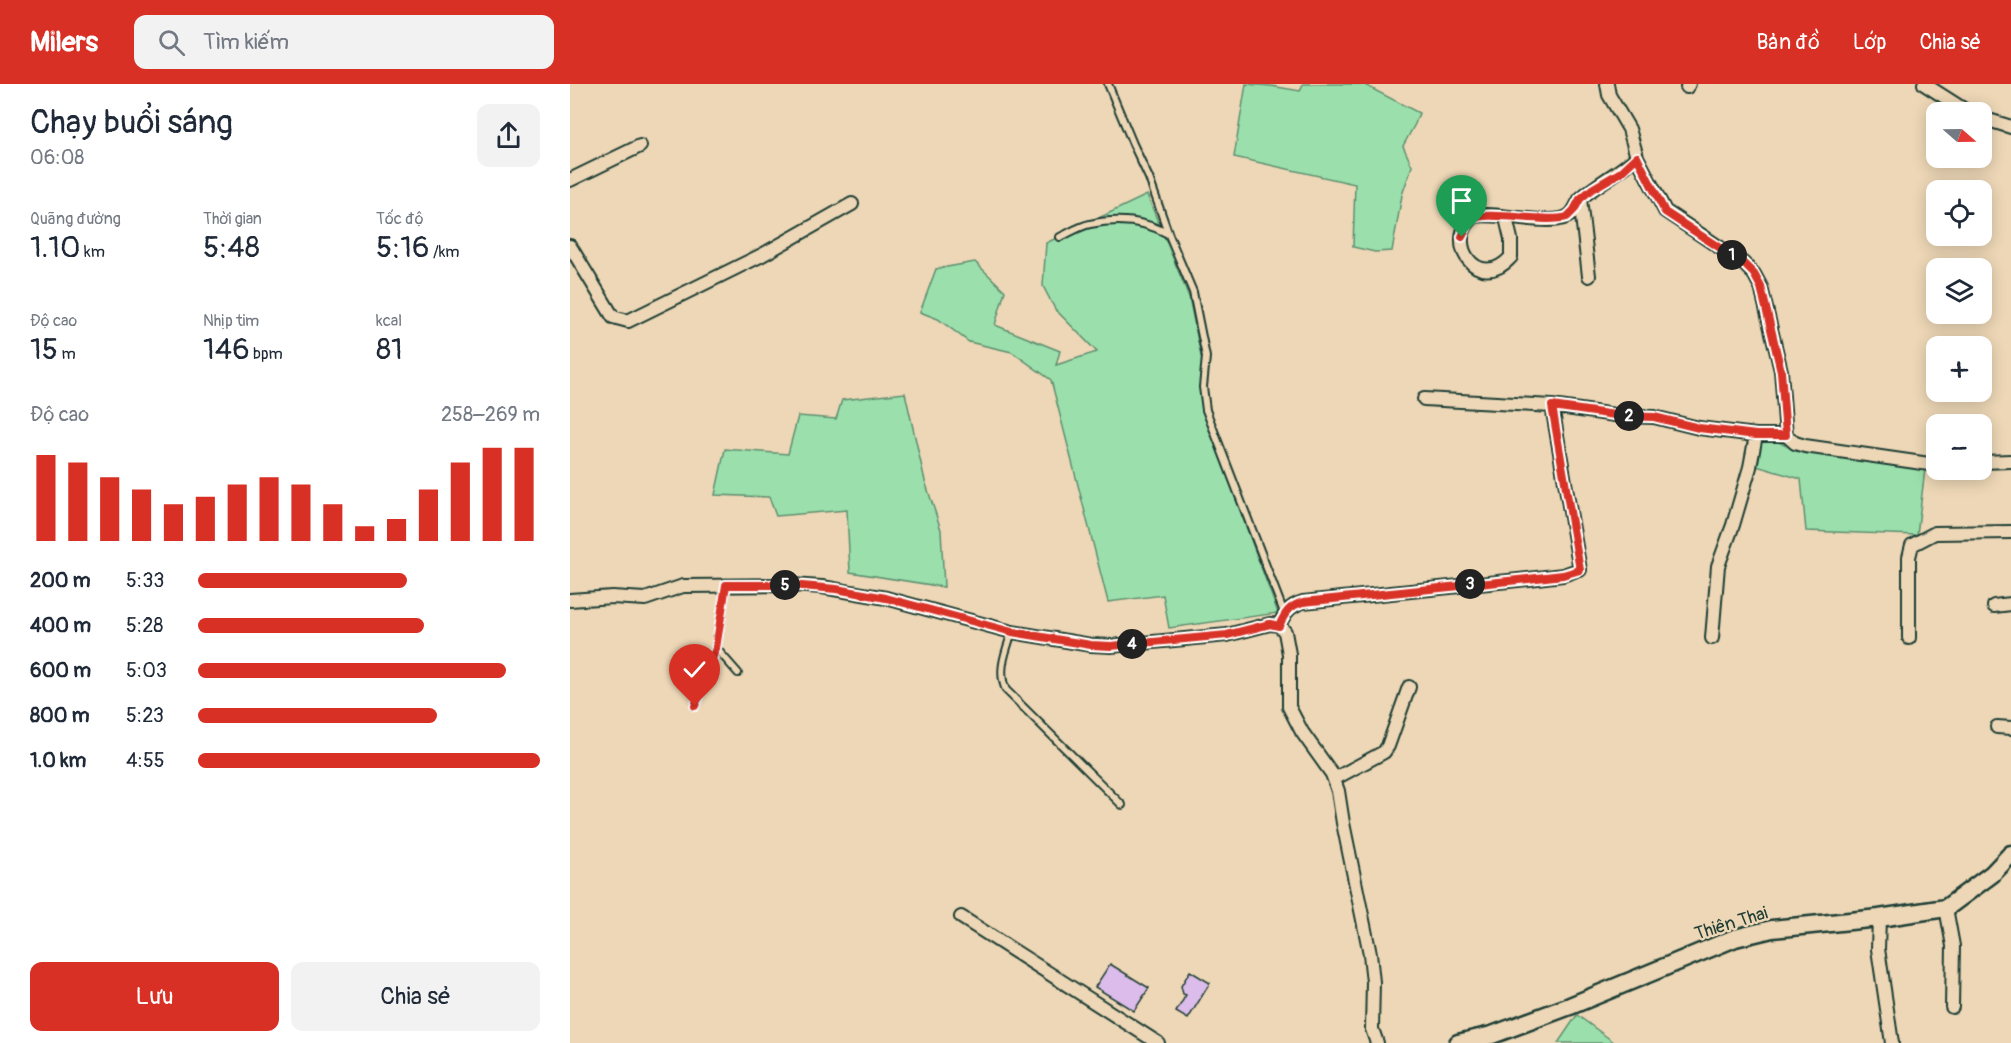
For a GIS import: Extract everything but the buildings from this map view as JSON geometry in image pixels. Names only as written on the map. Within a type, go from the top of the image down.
[{"type":"street","points":[[1607,84],[1608,94],[1629,129],[1637,157],[1665,212],[1743,263],[1754,274],[1761,287],[1781,371],[1786,435]]},
{"type":"street","points":[[1924,84],[1952,102]]},
{"type":"street","points":[[1992,121],[2011,127]]},
{"type":"street","points":[[570,180],[640,146]]},
{"type":"street","points":[[1506,218],[1511,239],[1511,257],[1493,269],[1481,269],[1471,264],[1464,254],[1462,237],[1470,220],[1482,215],[1561,219],[1571,214],[1580,199],[1592,189],[1621,172],[1637,157]]},
{"type":"street","points":[[1580,199],[1588,276]]},
{"type":"street","points":[[570,246],[614,317],[628,321],[762,255],[852,204]]},
{"type":"street","points":[[1424,399],[1552,406],[1622,416],[1654,417],[1699,428],[1756,435],[1786,435],[1795,443],[1805,446],[1926,464]]},
{"type":"street","points":[[570,600],[612,597],[645,599],[683,586],[791,585],[836,589],[886,598],[1012,632],[1091,645],[1111,646],[1227,635],[1281,621],[1293,605],[1303,602],[1563,575],[1580,570],[1552,406]]},
{"type":"street","points":[[1712,638],[1718,566],[1750,467],[1756,435]]},
{"type":"street","points":[[1992,462],[2011,461]]},
{"type":"street","points":[[1909,638],[1912,545],[1935,532],[2011,532]]},
{"type":"street","points":[[1994,606],[2011,603]]},
{"type":"street","points":[[1281,621],[1289,654],[1289,707],[1302,732],[1328,765],[1334,779],[1366,925],[1373,982],[1372,1029],[1377,1043]]},
{"type":"street","points":[[1334,779],[1384,752],[1408,687]]},
{"type":"street","points":[[1997,727],[2011,728]]},
{"type":"street","name":"Thiên Thai","points":[[1458,1043],[1491,1035],[1570,1006],[1735,938],[1772,929],[1879,918],[1946,908],[1992,874],[2011,854]]},
{"type":"street","points":[[1946,908],[1953,946],[1952,1007]]},
{"type":"street","points":[[961,917],[1158,1043]]},
{"type":"street","points":[[1879,918],[1878,949],[1892,1043]]},
{"type":"lane","points":[[1108,84],[1132,144],[1149,177],[1168,235],[1193,292],[1206,357],[1203,387],[1206,410],[1283,610],[1281,621]]},
{"type":"lane","points":[[1060,237],[1088,224],[1112,221],[1152,225],[1168,235]]},
{"type":"lane","points":[[695,706],[716,648],[726,585]]},
{"type":"lane","points":[[1012,632],[1002,670],[1002,682],[1006,690],[1122,805]]},
{"type":"lane","points":[[716,648],[738,673]]},
{"type":"green space","points":[[1246,84],[1300,91],[1303,84],[1363,84],[1419,113],[1403,146],[1412,166],[1402,195],[1392,251],[1375,252],[1353,247],[1355,184],[1234,157]]},
{"type":"green space","points":[[1147,195],[1189,297],[1203,366],[1204,413],[1278,613],[1169,628],[1163,595],[1108,602],[1051,380],[1012,352],[969,342],[938,319],[920,312],[936,269],[975,262],[1005,291],[995,325],[1060,351],[1056,365],[1097,352],[1055,309],[1043,286],[1046,243]]},
{"type":"green space","points":[[905,393],[925,481],[941,530],[944,587],[850,572],[847,510],[776,516],[769,497],[715,495],[725,449],[788,454],[798,416],[836,419],[842,400]]},
{"type":"green space","points":[[1755,429],[1777,429],[1780,443],[1925,469],[1917,535],[1806,531],[1801,479],[1753,465]]},
{"type":"green space","points":[[1577,1015],[1615,1043],[1558,1043]]},
{"type":"route","points":[[695,706],[716,648],[726,585],[791,585],[836,589],[886,598],[1012,632],[1091,645],[1111,646],[1227,635],[1270,624],[1279,626],[1283,616],[1293,605],[1303,602],[1563,575],[1580,570],[1552,406],[1622,416],[1654,417],[1699,428],[1756,435],[1786,435],[1783,420],[1781,371],[1761,287],[1754,274],[1743,263],[1665,212],[1637,157],[1621,172],[1580,199],[1567,217],[1529,219],[1475,216],[1470,220],[1462,237]]}]
